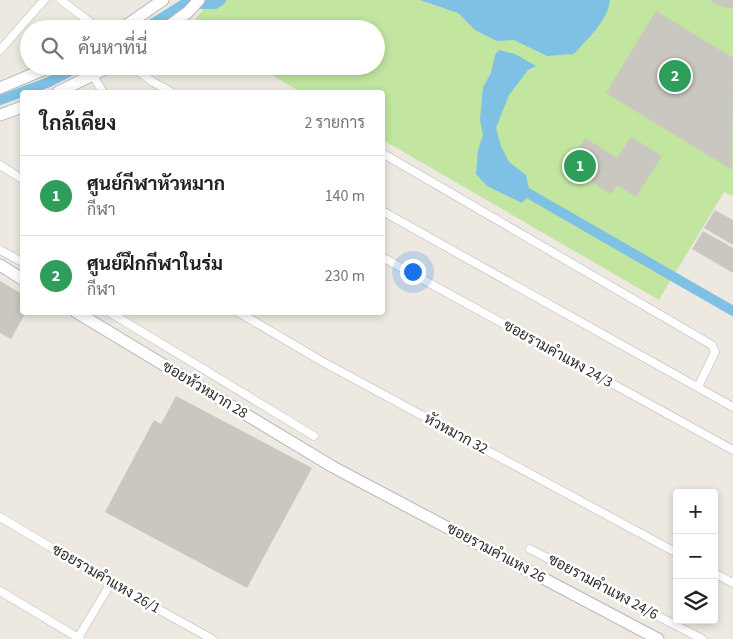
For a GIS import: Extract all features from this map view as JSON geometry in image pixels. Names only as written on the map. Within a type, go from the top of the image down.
[{"type":"street","points":[[26,20],[44,0]]},
{"type":"street","points":[[61,0],[88,20]]},
{"type":"street","points":[[134,20],[163,0]]},
{"type":"street","points":[[177,20],[199,0]]},
{"type":"street","points":[[0,50],[20,27]]},
{"type":"street","points":[[0,88],[31,75]]},
{"type":"street","points":[[144,75],[168,90]]},
{"type":"street","points":[[62,90],[93,76],[102,90]]},
{"type":"street","points":[[0,115],[20,108]]},
{"type":"street","points":[[385,155],[712,345],[715,352],[713,359],[698,387]]},
{"type":"street","points":[[0,165],[20,178]]},
{"type":"street","points":[[385,213],[733,406]]},
{"type":"street","points":[[0,250],[20,261]]},
{"type":"street","name":"ซอยรามคำแหง 24/3","points":[[385,260],[733,450]]},
{"type":"street","points":[[0,265],[20,278]]},
{"type":"street","name":"ซอยหัวหมาก 28","points":[[81,315],[333,467]]},
{"type":"street","points":[[115,315],[314,436]]},
{"type":"street","name":"หัวหมาก 32","points":[[243,315],[323,362],[673,551]]},
{"type":"street","name":"ซอยรามคำแหง 26","points":[[333,467],[658,639]]},
{"type":"street","name":"ซอยรามคำแหง 26/1","points":[[0,517],[110,583],[212,639]]},
{"type":"street","name":"ซอยรามคำแหง 24/6","points":[[530,549],[702,639]]},
{"type":"street","points":[[718,575],[733,583]]},
{"type":"street","points":[[0,591],[79,638],[110,583]]},
{"type":"green space","points":[[211,0],[733,0],[733,196],[724,192],[659,300],[385,141],[385,90],[298,90],[272,75],[385,75],[385,20],[195,20]]},
{"type":"water","points":[[420,0],[610,0],[606,15],[574,54],[547,56],[514,40],[497,41],[475,30],[458,13]]},
{"type":"water","points":[[499,50],[515,54],[536,66],[528,70],[509,95],[496,128],[501,146],[509,162],[526,175],[530,194],[522,203],[487,186],[476,174],[478,150],[483,135],[480,120],[483,87],[491,73],[495,55]]},
{"type":"building","points":[[710,0],[733,0],[733,9],[720,6]]},
{"type":"building","points":[[656,11],[733,58],[732,170],[606,93]]},
{"type":"building","points":[[631,137],[662,156],[636,197],[617,185],[611,194],[568,167],[585,138],[617,158]]},
{"type":"building","points":[[715,210],[733,220],[733,245],[704,228]]},
{"type":"building","points":[[703,231],[733,248],[733,273],[692,249]]},
{"type":"building","points":[[0,281],[20,293],[20,315],[24,315],[11,339],[0,333]]},
{"type":"building","points":[[176,396],[312,468],[247,588],[105,512],[154,420],[161,424]]},
{"type":"waterway","points":[[158,20],[184,4],[215,4],[221,0]]},
{"type":"waterway","points":[[27,90],[63,75]]},
{"type":"waterway","points":[[0,100],[20,93]]},
{"type":"waterway","points":[[519,188],[733,311]]},
{"type":"place","name":"ศูนย์ฝึกกีฬาในร่ม","points":[[675,76]]},
{"type":"place","name":"ศูนย์กีฬาหัวหมาก","points":[[580,166]]}]
